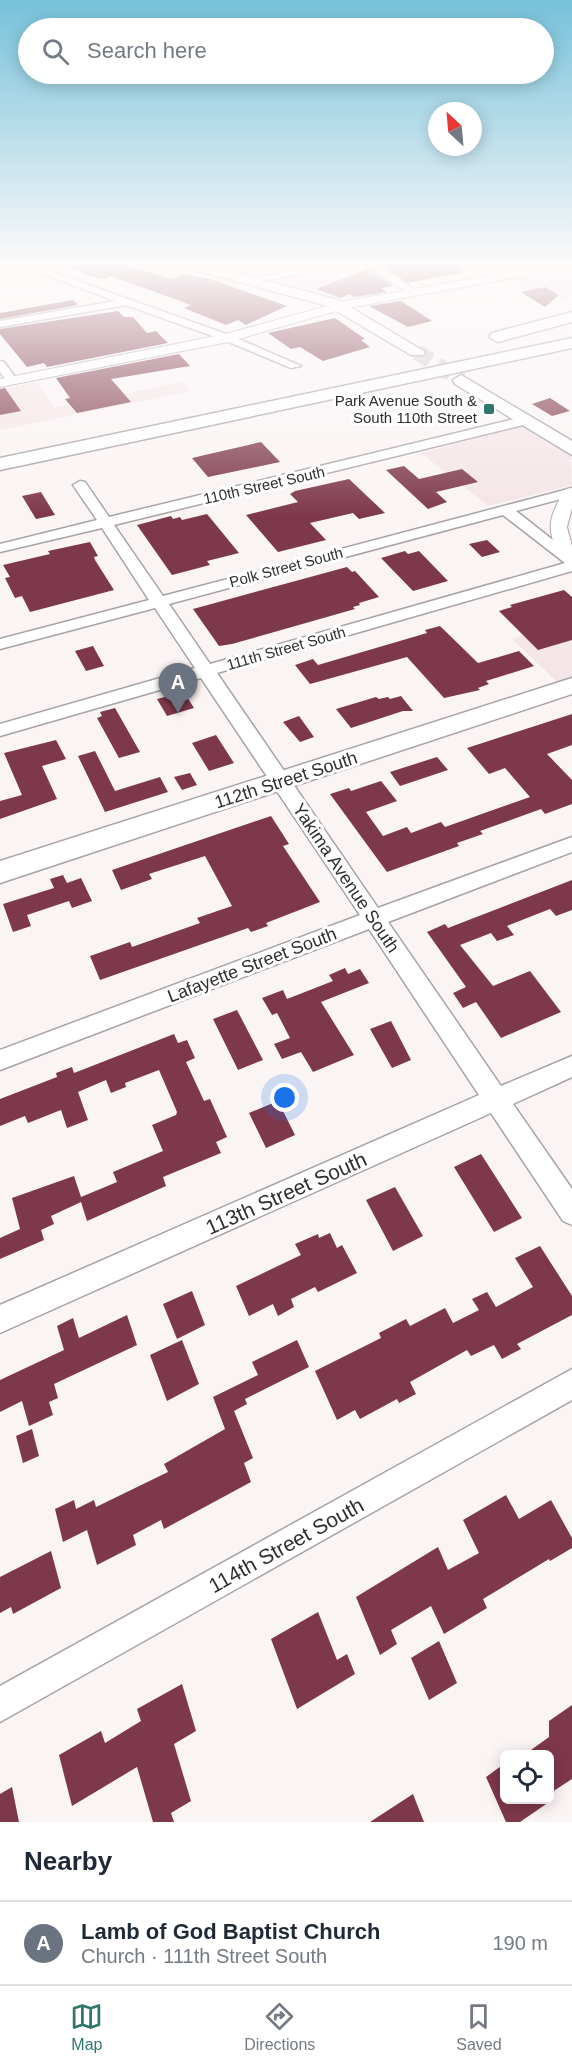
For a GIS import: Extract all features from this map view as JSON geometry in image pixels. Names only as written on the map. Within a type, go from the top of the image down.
[{"type":"highway","points":[[26,451],[512,346]]},
{"type":"highway","points":[[26,451],[557,346]]},
{"type":"highway","points":[[397,361],[425,352]]},
{"type":"highway","points":[[0,449],[26,451],[572,354]]},
{"type":"highway","points":[[0,464],[26,451],[375,366]]},
{"type":"main road","points":[[414,346],[425,352]]},
{"type":"main road","points":[[461,380],[572,449]]},
{"type":"main road","name":"112th Street South","points":[[0,872],[572,686]]},
{"type":"street","points":[[0,364],[6,382],[188,346]]},
{"type":"street","points":[[247,346],[295,366]]},
{"type":"street","name":"110th Street South","points":[[0,548],[527,420]]},
{"type":"street","name":"Yakima Avenue South","points":[[80,485],[572,1212]]},
{"type":"street","points":[[572,492],[559,514],[558,530],[559,541],[572,562]]},
{"type":"street","name":"Polk Street South","points":[[0,644],[572,492]]},
{"type":"street","points":[[506,510],[572,562]]},
{"type":"street","name":"111th Street South","points":[[0,730],[572,562]]},
{"type":"street","name":"Lafayette Street South","points":[[0,1060],[572,844]]},
{"type":"street","name":"113th Street South","points":[[0,1320],[572,1066]]},
{"type":"street","name":"114th Street South","points":[[0,1705],[572,1384]]},
{"type":"shaded area","points":[[36,382],[55,408],[182,382],[190,391],[0,430],[0,389]]},
{"type":"shaded area","points":[[523,426],[571,455],[572,485],[488,506],[421,453]]},
{"type":"shaded area","points":[[572,620],[572,696],[512,639]]},
{"type":"building","points":[[10,346],[153,346],[47,367],[44,363],[27,367]]},
{"type":"building","points":[[287,346],[370,347],[323,361],[300,347],[291,349]]},
{"type":"building","points":[[179,354],[190,366],[111,379],[131,402],[77,413],[65,399],[70,398],[56,378]]},
{"type":"building","points":[[5,388],[21,411],[0,415],[0,389]]},
{"type":"building","points":[[550,398],[570,411],[552,416],[532,404]]},
{"type":"building","points":[[261,442],[280,462],[208,477],[192,458]]},
{"type":"building","points":[[404,466],[419,479],[462,469],[478,482],[436,492],[447,502],[428,509],[386,470]]},
{"type":"building","points":[[349,479],[385,513],[359,519],[353,513],[310,523],[326,540],[278,552],[246,515],[298,502],[290,494],[295,491]]},
{"type":"building","points":[[41,492],[55,515],[36,519],[22,496]]},
{"type":"building","points":[[207,514],[239,553],[207,561],[210,565],[172,575],[137,525],[171,516],[173,519],[180,517],[182,520]]},
{"type":"building","points":[[487,540],[500,552],[482,557],[469,544]]},
{"type":"building","points":[[90,542],[98,556],[94,557],[95,560],[114,590],[30,612],[22,596],[15,598],[5,578],[10,577],[3,565],[50,554],[48,551]]},
{"type":"building","points":[[405,551],[408,554],[419,551],[448,581],[413,591],[381,558]]},
{"type":"building","points":[[347,567],[352,572],[355,571],[379,597],[359,603],[360,605],[353,607],[355,609],[232,644],[219,646],[193,609]]},
{"type":"building","points":[[564,590],[572,597],[572,640],[538,650],[499,611],[512,607],[510,605]]},
{"type":"building","points":[[440,626],[478,663],[519,651],[534,666],[486,681],[489,684],[478,688],[480,690],[444,698],[407,657],[310,684],[295,665],[313,659],[318,665],[427,633],[425,630]]},
{"type":"building","points":[[93,646],[104,666],[86,671],[75,651]]},
{"type":"building","points":[[184,692],[194,708],[167,716],[157,699]]},
{"type":"building","points":[[401,696],[413,711],[403,711],[351,728],[336,709],[376,697],[390,699]]},
{"type":"building","points":[[115,708],[140,752],[119,758],[97,718],[102,716],[100,712]]},
{"type":"building","points":[[572,714],[572,745],[547,754],[572,780],[572,804],[545,814],[541,809],[480,831],[483,834],[457,843],[459,846],[387,872],[330,794],[349,788],[351,791],[381,781],[397,801],[366,812],[383,836],[407,827],[411,833],[441,822],[445,827],[530,797],[505,768],[489,774],[467,748]]},
{"type":"building","points":[[299,716],[314,737],[300,742],[283,722]]},
{"type":"building","points":[[216,735],[234,763],[209,771],[192,743]]},
{"type":"building","points":[[56,740],[66,759],[42,766],[57,799],[0,819],[0,801],[22,795],[4,753]]},
{"type":"building","points":[[95,751],[115,791],[160,777],[168,792],[105,812],[78,756]]},
{"type":"building","points":[[437,757],[448,770],[400,786],[390,772]]},
{"type":"building","points":[[190,773],[197,785],[182,790],[174,777]]},
{"type":"building","points":[[271,816],[289,844],[283,846],[320,902],[266,923],[268,926],[251,932],[248,928],[100,980],[90,956],[130,942],[132,947],[200,923],[197,918],[232,906],[205,856],[149,874],[152,879],[121,890],[112,870]]},
{"type":"building","points":[[63,875],[67,883],[81,878],[92,901],[72,908],[69,901],[27,915],[31,926],[13,932],[3,904],[54,888],[50,879]]},
{"type":"building","points":[[572,880],[572,910],[556,916],[550,909],[507,926],[514,935],[497,941],[491,933],[460,945],[493,986],[530,971],[561,1012],[501,1038],[476,1002],[463,1008],[453,993],[466,987],[427,932],[445,924],[448,928]]},
{"type":"building","points":[[345,968],[348,974],[360,969],[369,983],[321,1002],[354,1055],[313,1072],[301,1052],[282,1059],[274,1044],[290,1038],[277,1013],[272,1015],[262,998],[283,990],[287,999],[333,981],[329,975]]},
{"type":"building","points":[[237,1010],[263,1060],[238,1070],[213,1019]]},
{"type":"building","points":[[391,1021],[411,1060],[392,1068],[370,1029]]},
{"type":"building","points":[[174,1034],[178,1043],[187,1040],[195,1058],[186,1062],[204,1101],[210,1099],[227,1137],[216,1142],[221,1153],[163,1177],[166,1186],[87,1221],[81,1202],[51,1216],[54,1224],[41,1230],[44,1240],[0,1259],[0,1238],[20,1229],[12,1198],[74,1176],[81,1197],[117,1182],[113,1172],[163,1151],[152,1125],[176,1115],[177,1112],[159,1070],[125,1083],[126,1087],[111,1093],[106,1080],[78,1092],[88,1120],[67,1128],[61,1110],[28,1123],[25,1116],[0,1126],[0,1099],[57,1077],[56,1073],[72,1067],[74,1073]]},
{"type":"building","points":[[278,1101],[295,1135],[266,1148],[249,1113]]},
{"type":"building","points":[[481,1154],[522,1218],[494,1232],[454,1167]]},
{"type":"building","points":[[395,1187],[423,1236],[393,1251],[366,1200]]},
{"type":"building","points":[[330,1233],[337,1248],[342,1245],[357,1273],[318,1292],[315,1287],[291,1299],[294,1307],[278,1316],[273,1304],[249,1316],[236,1286],[301,1255],[295,1244],[318,1234],[319,1238]]},
{"type":"building","points":[[540,1246],[572,1296],[572,1315],[517,1344],[521,1349],[502,1359],[494,1345],[471,1356],[467,1350],[410,1382],[416,1394],[399,1403],[397,1399],[360,1419],[355,1410],[337,1420],[315,1371],[381,1338],[379,1333],[406,1319],[410,1326],[445,1308],[453,1323],[479,1310],[472,1299],[487,1292],[496,1307],[533,1287],[515,1258]]},
{"type":"building","points":[[192,1291],[205,1325],[177,1339],[163,1304]]},
{"type":"building","points":[[127,1315],[137,1345],[54,1384],[58,1398],[49,1402],[53,1415],[29,1426],[22,1401],[0,1412],[0,1380],[64,1350],[57,1326],[73,1318],[79,1338]]},
{"type":"building","points":[[182,1340],[199,1384],[167,1401],[150,1355]]},
{"type":"building","points":[[297,1340],[309,1367],[245,1399],[247,1404],[234,1411],[253,1458],[244,1463],[251,1482],[164,1529],[161,1520],[133,1535],[136,1545],[97,1565],[87,1530],[63,1542],[55,1509],[74,1500],[76,1509],[94,1500],[96,1507],[168,1472],[164,1464],[225,1429],[213,1397],[258,1375],[252,1362]]},
{"type":"building","points":[[32,1429],[39,1456],[23,1463],[16,1436]]},
{"type":"building","points":[[506,1495],[519,1519],[551,1500],[572,1538],[572,1548],[550,1561],[549,1559],[483,1599],[487,1608],[444,1634],[431,1606],[391,1630],[397,1644],[380,1655],[356,1597],[438,1547],[448,1570],[479,1553],[463,1520]]},
{"type":"building","points":[[51,1551],[61,1588],[13,1614],[11,1607],[0,1613],[0,1577]]},
{"type":"building","points":[[318,1612],[337,1660],[347,1654],[355,1674],[297,1709],[271,1639]]},
{"type":"building","points":[[439,1641],[457,1683],[429,1700],[411,1658]]},
{"type":"building","points":[[182,1684],[196,1731],[174,1744],[191,1801],[171,1813],[174,1822],[153,1822],[137,1767],[72,1806],[59,1755],[101,1731],[105,1743],[141,1721],[137,1709]]},
{"type":"building","points":[[572,1705],[572,1779],[554,1791],[554,1750],[531,1750],[549,1737],[549,1721]]},
{"type":"building","points":[[500,1767],[500,1804],[546,1804],[520,1822],[506,1822],[486,1777]]},
{"type":"building","points":[[12,1787],[19,1822],[0,1822],[0,1794]]},
{"type":"building","points":[[413,1794],[424,1822],[370,1822]]},
{"type":"tunnel","points":[[417,352],[461,380]]},
{"type":"place","name":"Park Avenue South & South 110th Street","points":[[489,409]]},
{"type":"place","name":"Lamb of God Baptist Church","points":[[178,713]]}]
